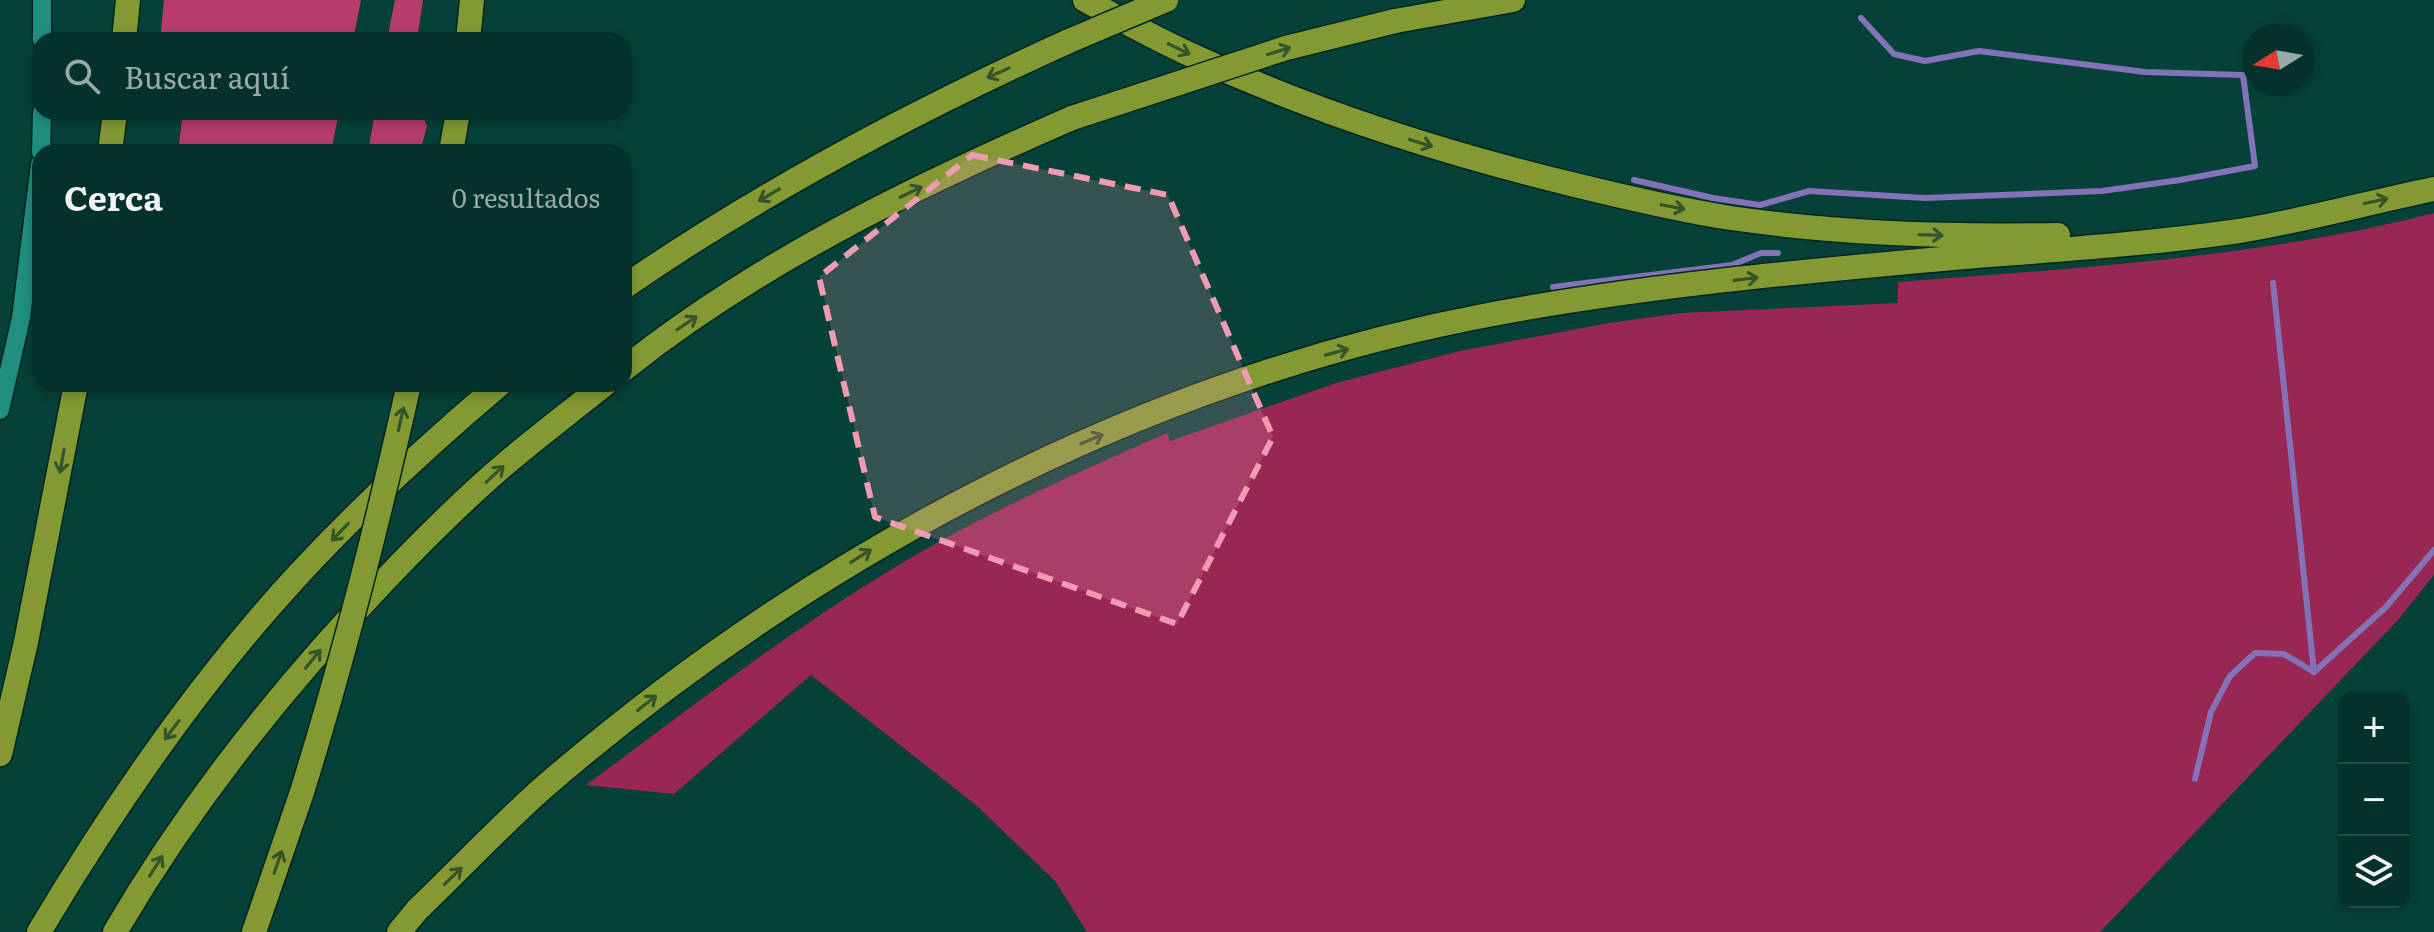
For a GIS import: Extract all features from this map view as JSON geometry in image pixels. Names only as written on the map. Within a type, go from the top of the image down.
[{"type":"highway","points":[[125,32],[128,0]]},
{"type":"highway","points":[[469,32],[472,0]]},
{"type":"highway","points":[[1085,0],[1198,59],[1394,135],[1507,168],[1624,197],[1730,218],[1853,232],[1966,237],[2095,234],[2317,214]]},
{"type":"highway","points":[[632,282],[731,216],[888,127],[966,87],[1166,0]]},
{"type":"highway","points":[[632,363],[719,302],[875,209],[971,162],[1072,118],[1286,48],[1395,21],[1513,0]]},
{"type":"highway","points":[[111,144],[114,120]]},
{"type":"highway","points":[[452,144],[457,120]]},
{"type":"highway","points":[[399,932],[417,910],[541,790],[670,685],[744,631],[886,540],[952,504],[1075,446],[1161,410],[1322,356],[1492,314],[1746,279],[2246,230],[2434,189]]},
{"type":"highway","points":[[0,754],[29,627],[74,392]]},
{"type":"highway","points":[[254,932],[334,689],[365,574],[407,392]]},
{"type":"highway","points":[[39,932],[119,802],[230,655],[296,576],[424,449],[491,392]]},
{"type":"highway","points":[[115,932],[177,834],[223,769],[330,637],[423,540],[476,491],[595,392]]},
{"type":"street","points":[[42,0],[42,32]]},
{"type":"street","points":[[41,144],[42,120]]},
{"type":"street","points":[[0,410],[21,318],[32,229]]},
{"type":"highlighted area","points":[[972,155],[1168,195],[1273,437],[1177,624],[875,517],[819,277]]},
{"type":"shaded area","points":[[164,0],[361,0],[355,32],[161,32]]},
{"type":"shaded area","points":[[395,0],[423,0],[418,32],[389,32]]},
{"type":"shaded area","points":[[182,120],[337,120],[333,144],[179,144]]},
{"type":"shaded area","points":[[374,120],[424,120],[427,126],[422,144],[369,144]]},
{"type":"shaded area","points":[[2434,213],[2434,575],[2398,620],[2100,932],[1087,932],[1055,881],[976,805],[811,675],[674,794],[586,785],[767,652],[913,556],[1057,482],[1167,433],[1170,441],[1336,383],[1460,351],[1609,323],[1681,313],[1898,303],[1898,282],[2100,266],[2235,251],[2302,241]]},
{"type":"waterway","points":[[1634,180],[1760,205],[1809,191],[1925,198],[2102,191],[2255,166],[2243,75],[2145,72],[1979,51],[1925,61],[1894,54],[1861,18]]},
{"type":"waterway","points":[[1553,287],[1732,265],[1761,253],[1778,253]]},
{"type":"waterway","points":[[2273,283],[2314,672]]},
{"type":"waterway","points":[[2314,672],[2386,607],[2434,550]]},
{"type":"waterway","points":[[2195,779],[2211,712],[2230,676],[2255,653],[2284,654],[2314,672]]}]
